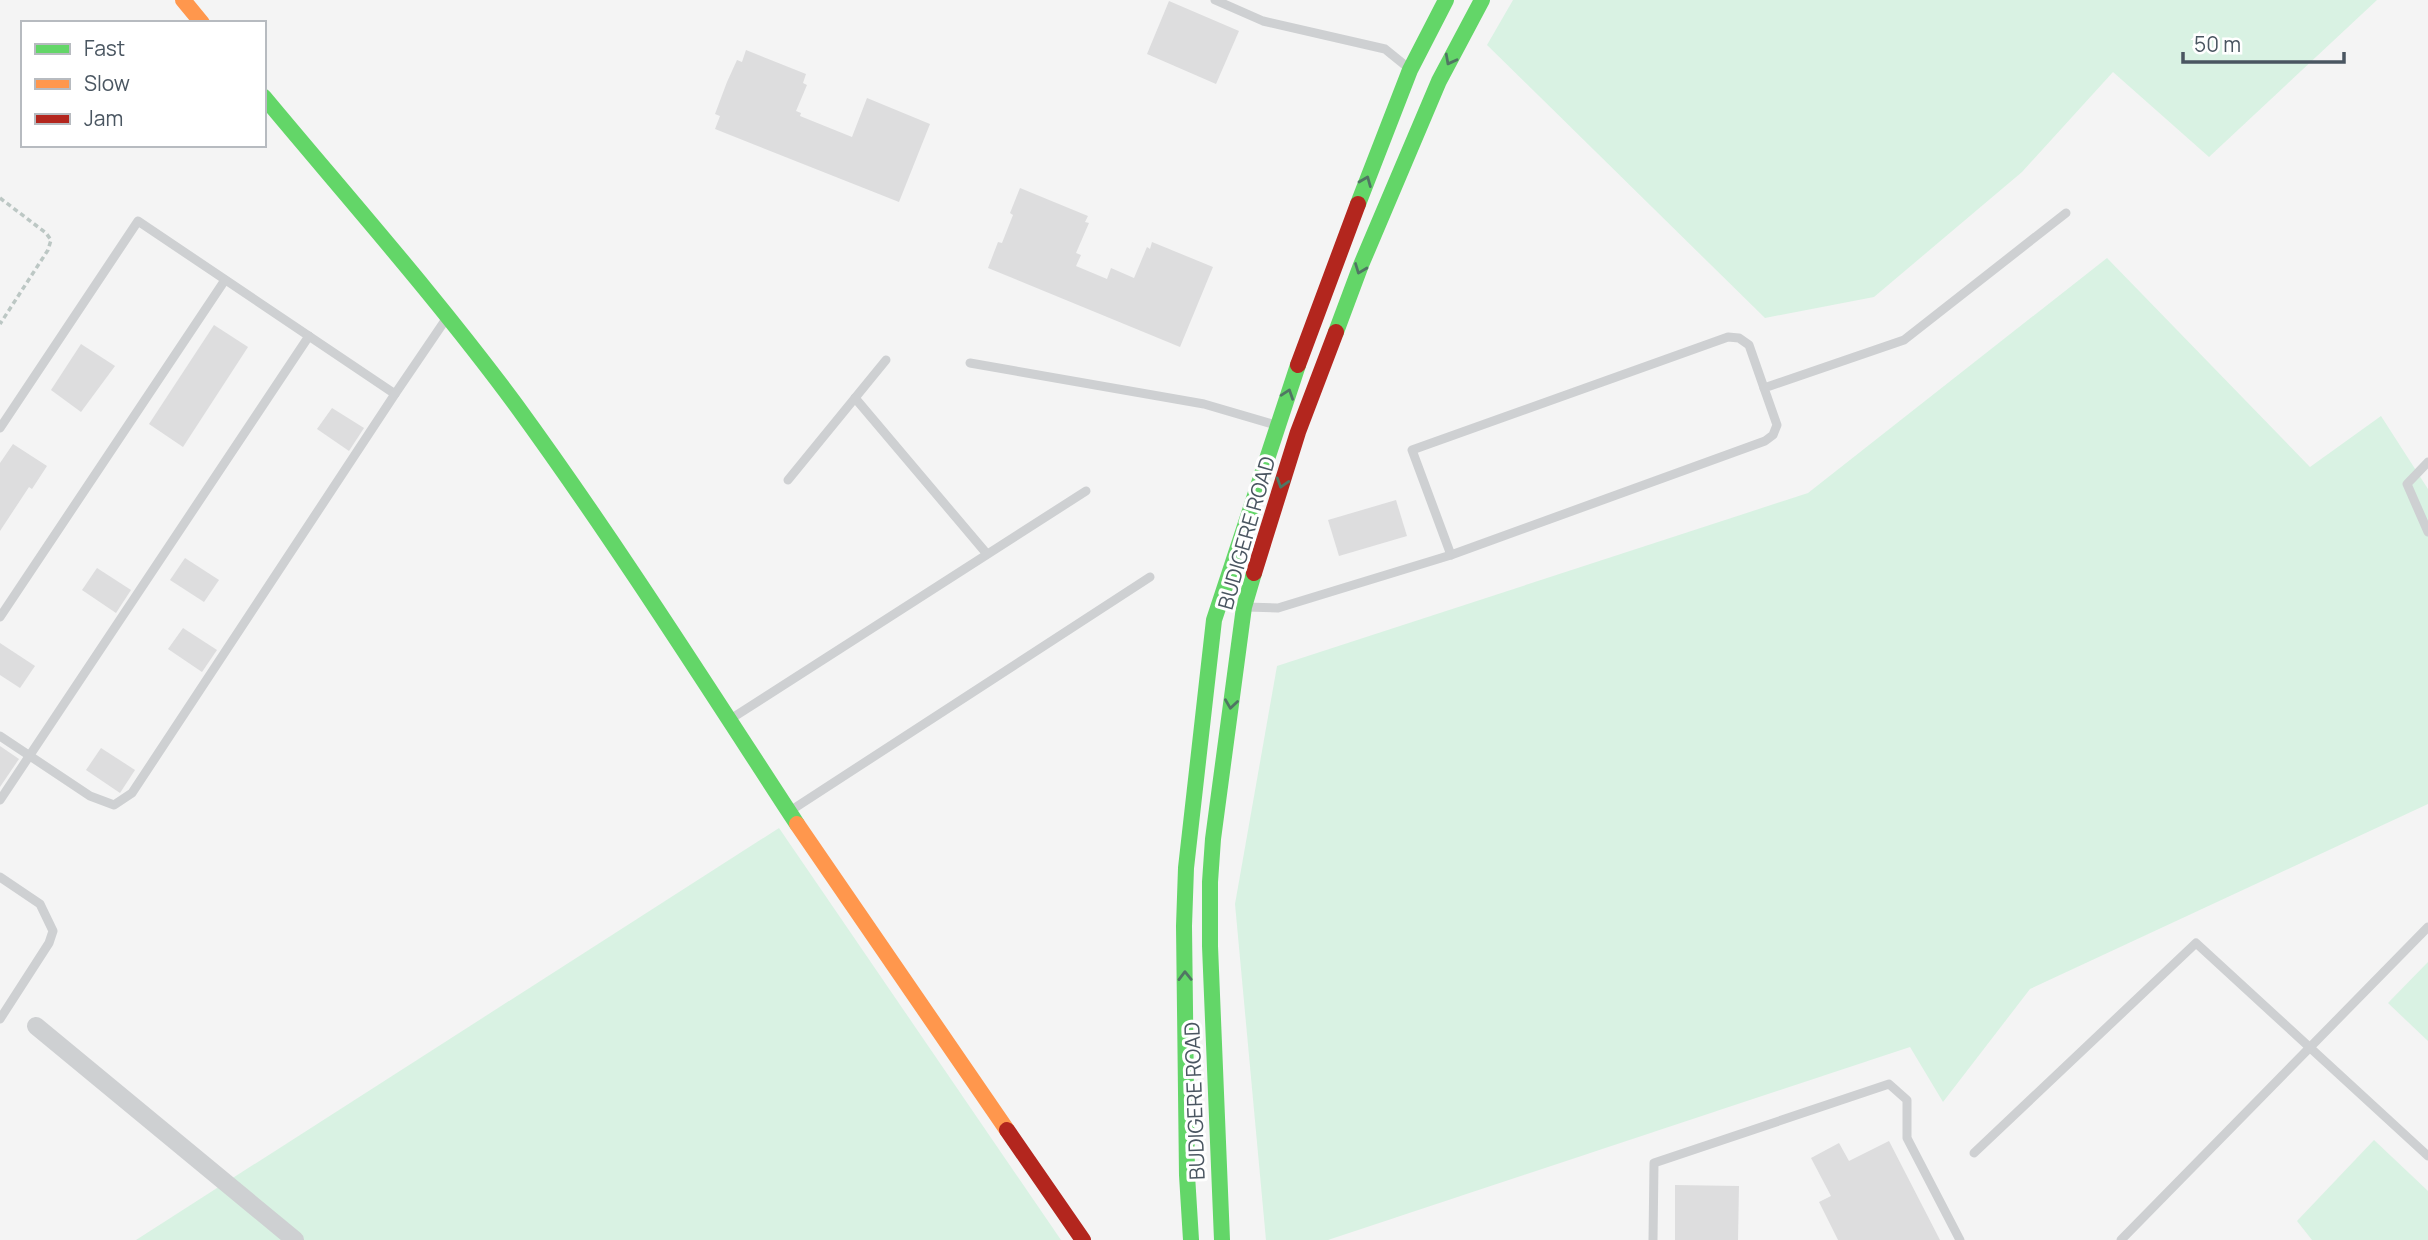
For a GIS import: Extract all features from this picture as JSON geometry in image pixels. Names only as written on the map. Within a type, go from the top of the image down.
[{"type":"main road","points":[[183,0],[200,21]]},
{"type":"main road","name":"BUDIGERE ROAD","points":[[1191,1240],[1187,1175],[1184,926],[1186,868],[1214,620],[1277,425],[1336,259],[1410,70],[1446,0]]},
{"type":"main road","name":"BUDIGERE ROAD","points":[[1222,1240],[1210,946],[1210,882],[1213,839],[1244,607],[1298,432],[1361,265],[1439,81],[1482,0]]},
{"type":"main road","points":[[266,99],[516,404],[599,522],[788,812],[1083,1240]]},
{"type":"street","points":[[36,1026],[295,1240]]},
{"type":"lane","points":[[1214,0],[1263,21],[1385,49],[1410,70]]},
{"type":"lane","points":[[1764,388],[1904,340],[2066,213]]},
{"type":"lane","points":[[0,428],[138,221],[395,394]]},
{"type":"lane","points":[[0,617],[225,280]]},
{"type":"lane","points":[[0,736],[90,796],[114,805],[132,793],[447,317]]},
{"type":"lane","points":[[0,800],[309,337]]},
{"type":"lane","points":[[1244,607],[1278,608],[1451,555],[1765,441],[1773,435],[1777,425],[1749,345],[1740,338],[1728,337],[1412,450],[1451,555]]},
{"type":"lane","points":[[788,480],[887,360]]},
{"type":"lane","points":[[970,363],[1204,404],[1277,425]]},
{"type":"lane","points":[[855,398],[986,554]]},
{"type":"lane","points":[[2428,462],[2407,484],[2428,533]]},
{"type":"lane","points":[[727,721],[1086,491]]},
{"type":"lane","points":[[788,812],[1150,577]]},
{"type":"lane","points":[[0,877],[40,904],[53,931],[45,951],[0,1019]]},
{"type":"lane","points":[[2121,1240],[2428,926]]},
{"type":"lane","points":[[1974,1153],[2196,943],[2428,1156]]},
{"type":"lane","points":[[1653,1240],[1654,1163],[1889,1084],[1907,1100],[1907,1138],[1960,1240]]},
{"type":"path","points":[[0,198],[46,233],[51,240],[48,250],[0,324]]},
{"type":"green space","points":[[1513,0],[2377,0],[2209,157],[2113,72],[2022,172],[1874,297],[1765,318],[1487,45]]},
{"type":"green space","points":[[2107,258],[2310,467],[2381,416],[2428,489],[2428,804],[2030,989],[1943,1102],[1910,1047],[1328,1240],[1266,1240],[1235,904],[1277,666],[1808,493]]},
{"type":"green space","points":[[779,828],[1061,1240],[136,1240]]},
{"type":"green space","points":[[2428,962],[2428,1041],[2388,1003]]},
{"type":"green space","points":[[2374,1140],[2428,1191],[2428,1240],[2312,1240],[2297,1221]]},
{"type":"building","points":[[1169,1],[1239,31],[1216,84],[1147,54]]},
{"type":"building","points":[[746,50],[806,74],[803,83],[807,85],[796,111],[801,113],[800,116],[852,137],[867,98],[930,124],[899,202],[715,129],[720,116],[715,114],[727,82],[737,60],[742,62]]},
{"type":"building","points":[[1020,188],[1088,216],[1085,222],[1089,223],[1076,253],[1081,255],[1076,266],[1107,279],[1111,268],[1134,278],[1147,247],[1150,249],[1152,242],[1213,267],[1180,347],[988,268],[998,242],[1002,243]]},
{"type":"building","points":[[214,325],[248,347],[183,447],[149,424]]},
{"type":"building","points":[[81,344],[115,366],[81,412],[51,390]]},
{"type":"building","points":[[332,408],[364,428],[349,451],[317,429]]},
{"type":"building","points":[[13,444],[47,466],[32,489],[29,487],[0,531],[0,463]]},
{"type":"building","points":[[1396,500],[1407,536],[1339,556],[1328,520]]},
{"type":"building","points":[[185,558],[219,580],[204,602],[170,580]]},
{"type":"building","points":[[97,568],[131,590],[116,613],[82,590]]},
{"type":"building","points":[[183,628],[217,650],[202,672],[168,649]]},
{"type":"building","points":[[0,643],[35,666],[20,688],[0,675]]},
{"type":"building","points":[[0,746],[19,759],[0,787]]},
{"type":"building","points":[[101,748],[135,770],[120,793],[86,770]]},
{"type":"building","points":[[1889,1141],[1940,1240],[1838,1240],[1819,1202],[1831,1196],[1811,1158],[1839,1143],[1849,1161]]},
{"type":"building","points":[[1675,1185],[1739,1186],[1738,1240],[1675,1240]]},
{"type":"traffic: fast","points":[[1358,204],[1410,70],[1446,0]]},
{"type":"traffic: fast","points":[[1336,332],[1361,265],[1439,81],[1482,0]]},
{"type":"traffic: fast","points":[[266,99],[424,287],[516,405],[624,560],[797,824]]},
{"type":"traffic: fast","points":[[1191,1240],[1187,1175],[1184,926],[1186,868],[1214,620],[1298,365]]},
{"type":"traffic: fast","points":[[1222,1240],[1210,946],[1210,882],[1213,839],[1244,607],[1254,573]]},
{"type":"traffic: slow","points":[[183,0],[200,21]]},
{"type":"traffic: slow","points":[[797,824],[1007,1130]]},
{"type":"traffic: jam","points":[[1298,365],[1358,204]]},
{"type":"traffic: jam","points":[[1254,573],[1298,432],[1336,332]]},
{"type":"traffic: jam","points":[[1007,1130],[1083,1240]]}]
